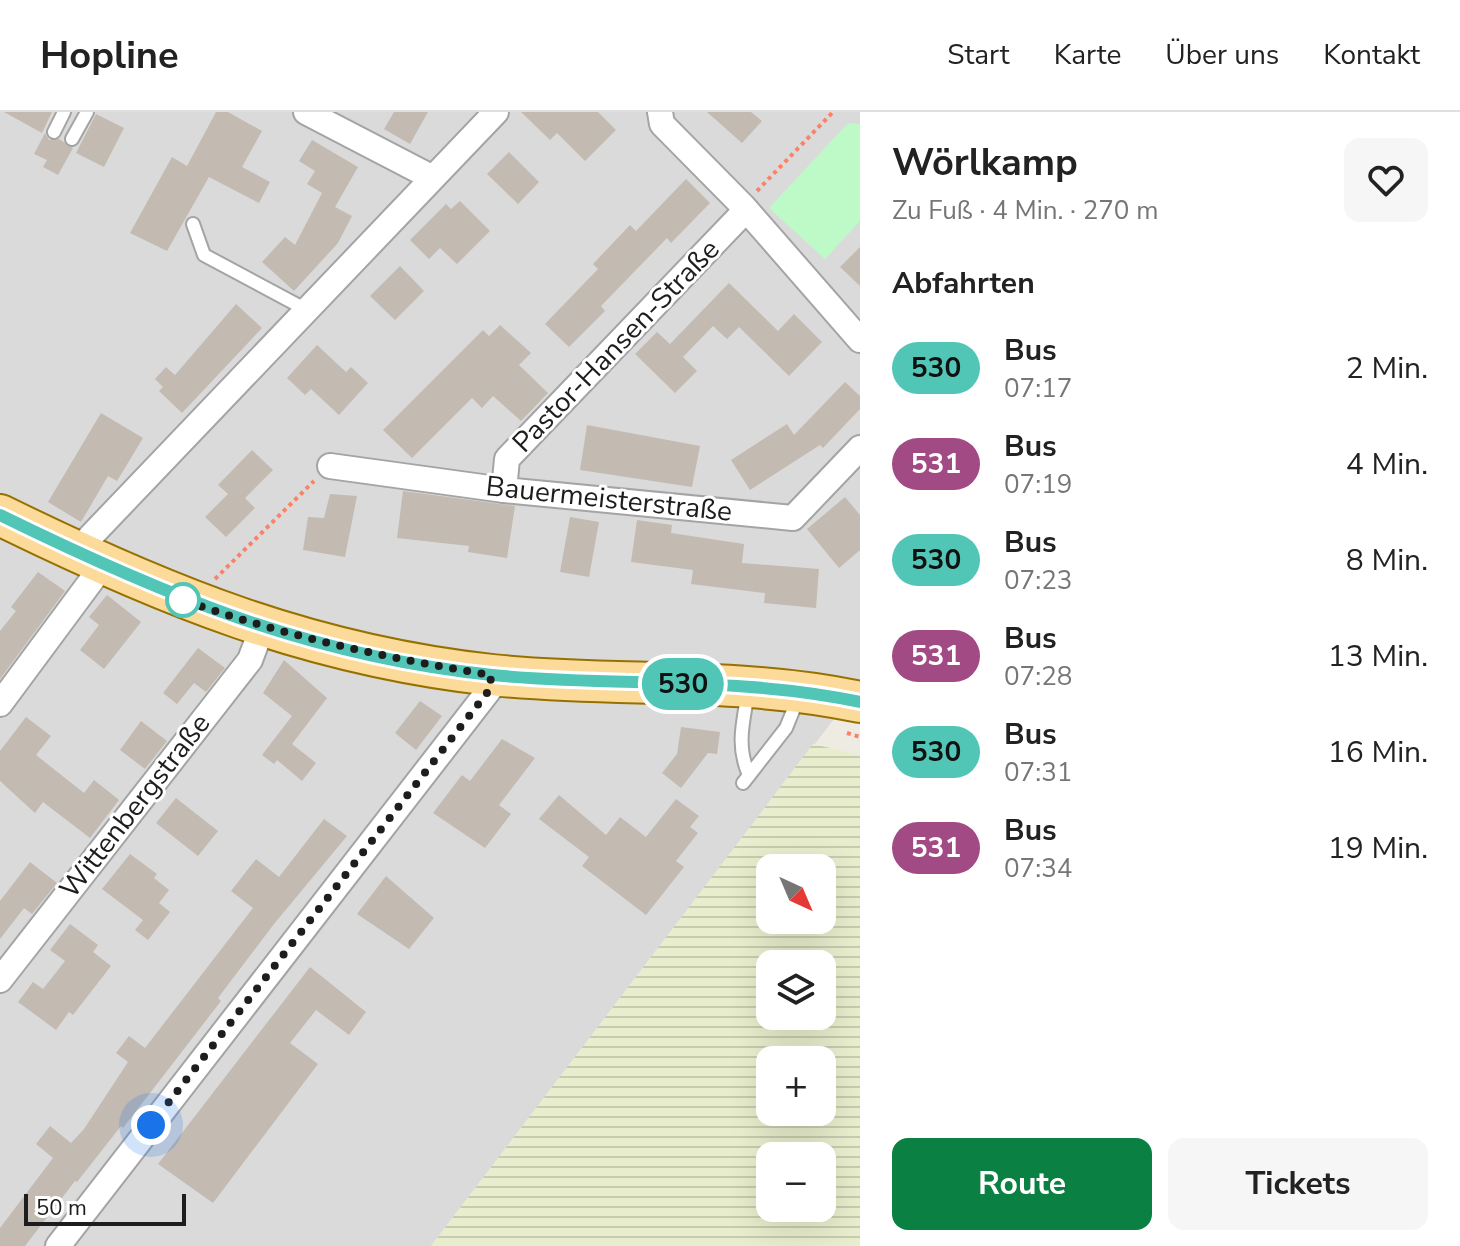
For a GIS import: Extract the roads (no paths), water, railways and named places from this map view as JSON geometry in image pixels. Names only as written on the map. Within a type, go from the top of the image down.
[{"type":"main road","points":[[0,515],[183,600],[262,628],[346,649],[491,675],[613,683],[749,685],[800,690],[860,702]]},
{"type":"street","points":[[306,112],[431,177]]},
{"type":"street","points":[[0,704],[92,560],[90,537],[496,112]]},
{"type":"street","points":[[660,112],[662,124],[745,208],[860,340]]},
{"type":"street","name":"Pastor-Hansen-Straße","points":[[504,490],[507,459],[745,208]]},
{"type":"street","name":"Bauermeisterstraße","points":[[330,466],[504,490],[793,518],[860,448]]},
{"type":"street","name":"Wittenbergstraße","points":[[0,980],[250,660],[262,628]]},
{"type":"street","points":[[58,1246],[490,689],[491,675]]},
{"type":"lane","points":[[54,132],[64,112]]},
{"type":"lane","points":[[72,139],[87,112]]},
{"type":"lane","points":[[193,224],[204,255],[305,309]]},
{"type":"lane","points":[[749,685],[740,736],[746,779],[786,728],[800,690]]}]
